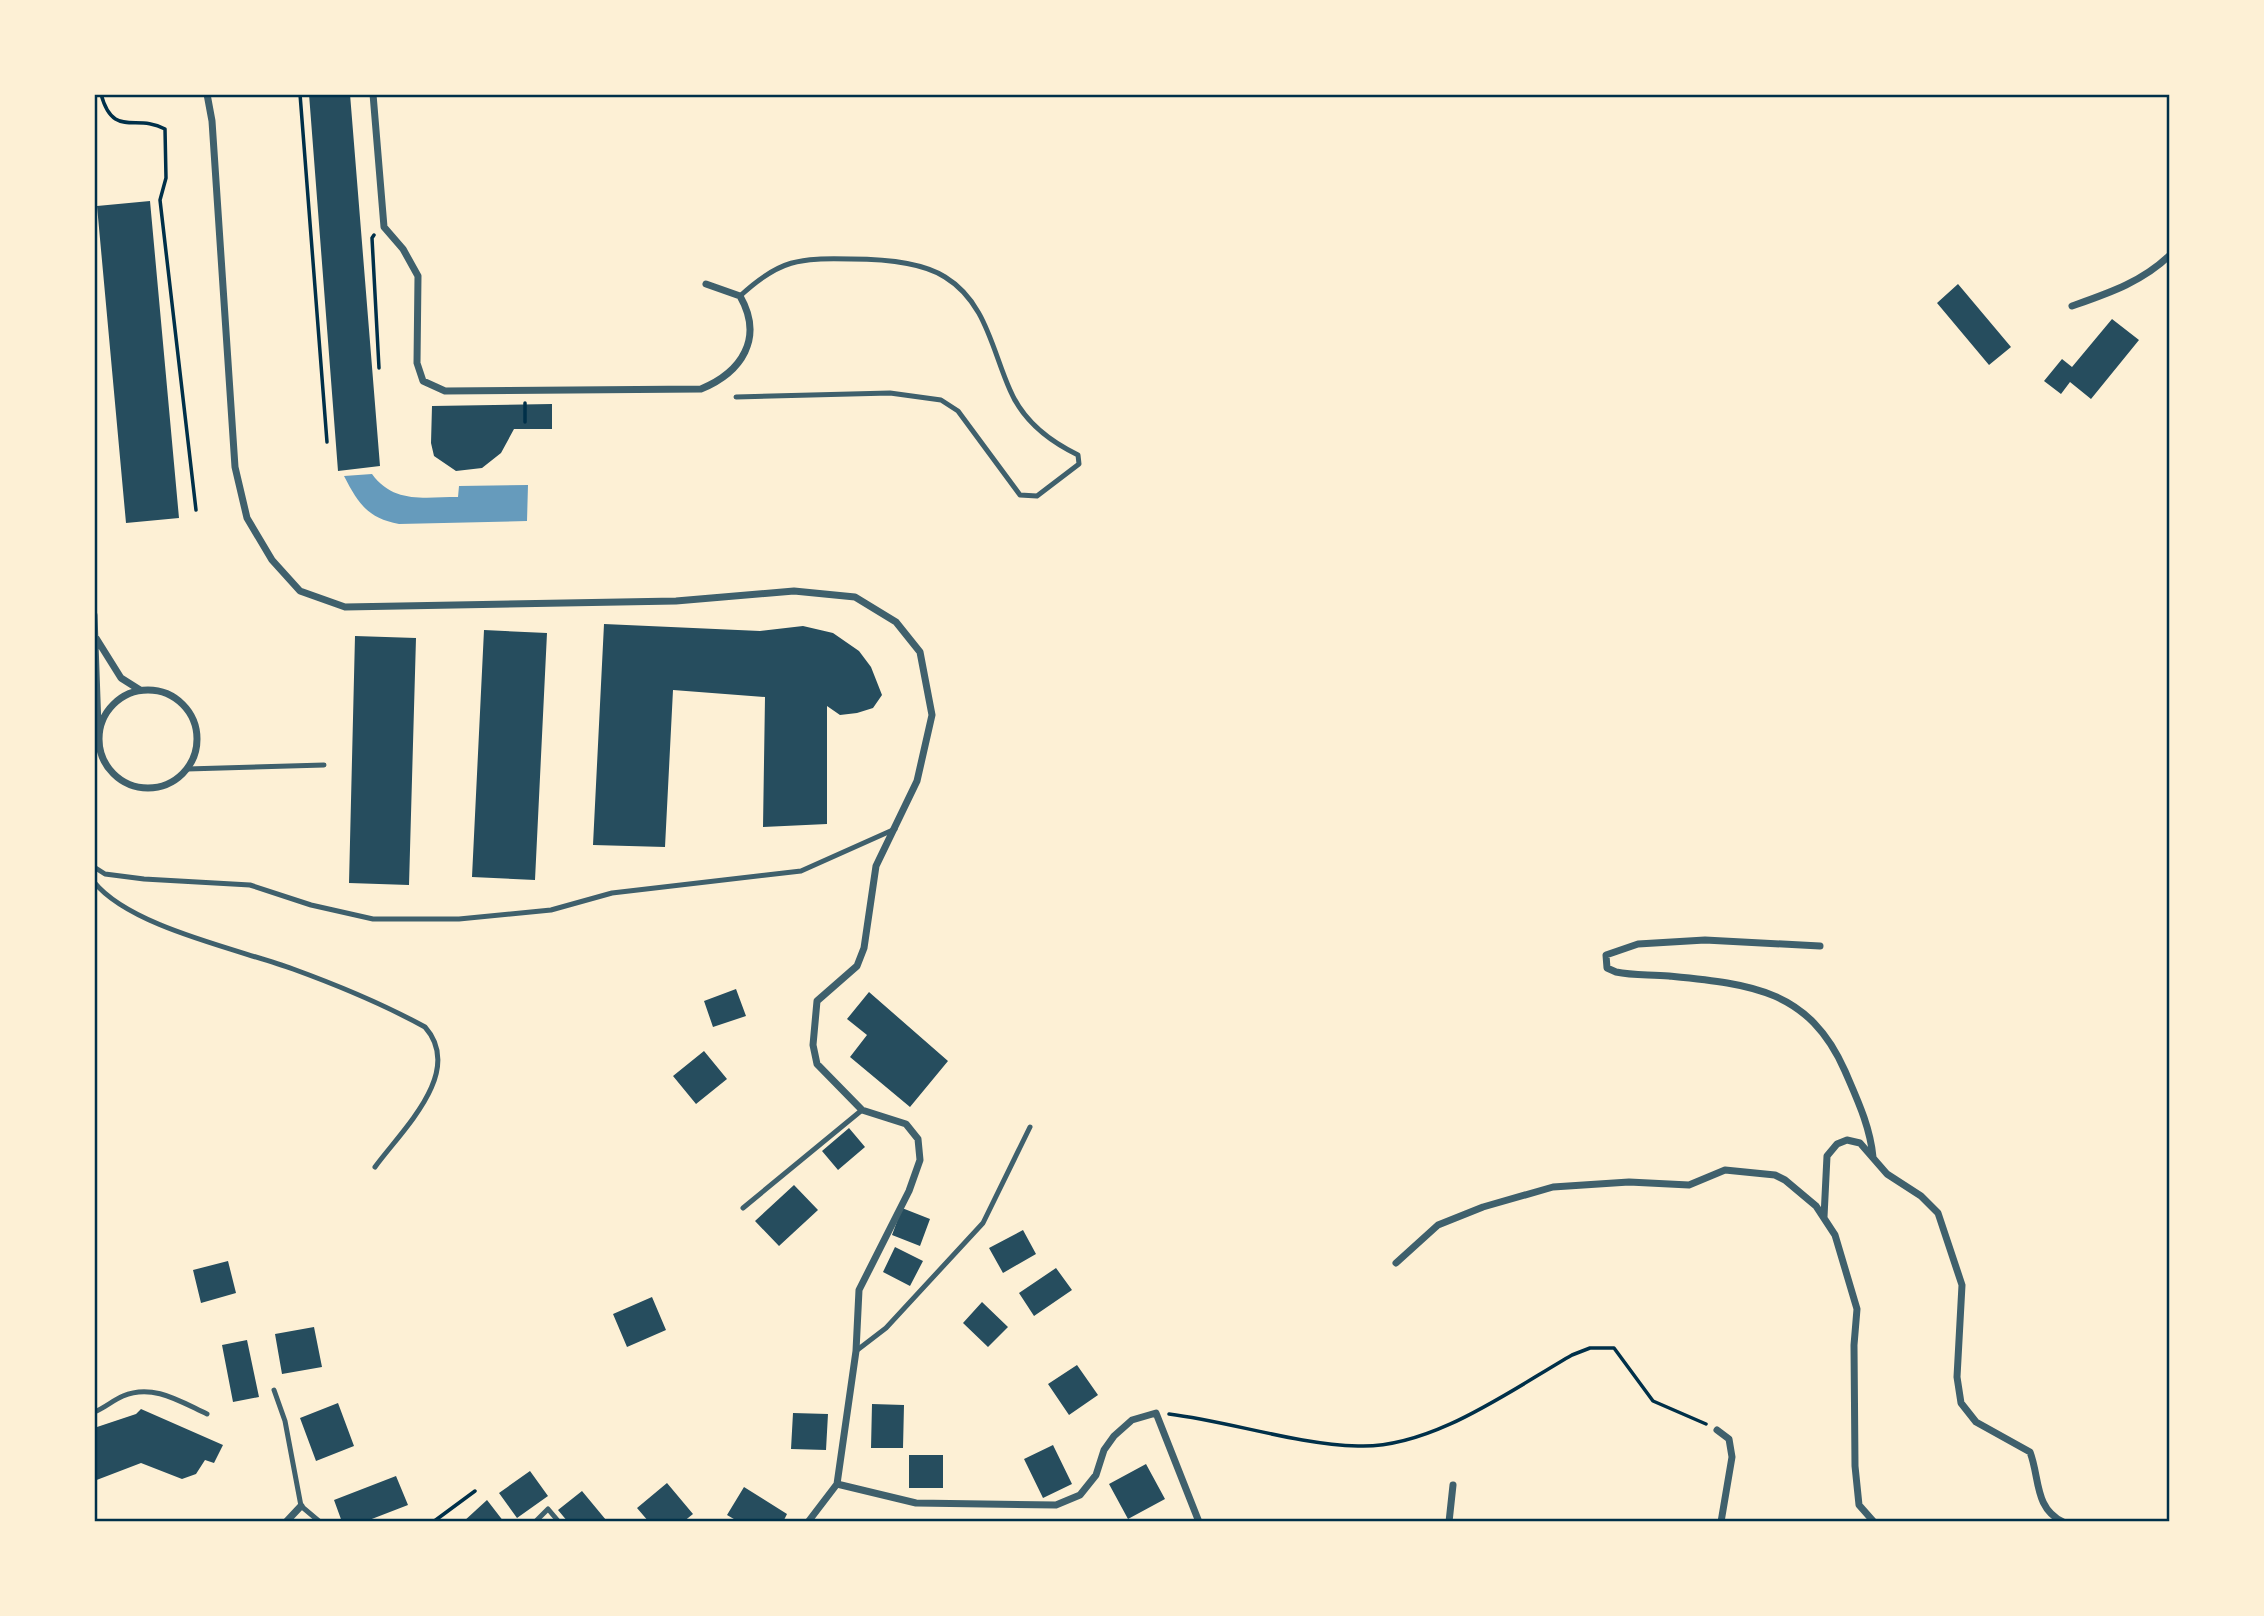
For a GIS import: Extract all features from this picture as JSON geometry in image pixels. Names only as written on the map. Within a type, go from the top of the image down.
[{"type":"street","points":[[207,94],[212,121],[235,467],[247,518],[272,560],[300,592],[345,607],[423,608],[676,601],[794,592],[855,597],[896,622],[920,652],[932,715],[918,781],[898,827],[876,866],[864,948],[857,966],[817,1001],[813,1045],[817,1064],[863,1110],[906,1124],[918,1139],[920,1160],[909,1191],[859,1290],[856,1351],[837,1484],[808,1521]]},
{"type":"street","points":[[373,94],[384,227],[403,249],[418,276],[416,363],[423,381],[444,391],[701,389],[725,379],[744,354],[750,335],[750,313],[740,296],[706,284]]},
{"type":"street","points":[[2072,306],[2122,288],[2153,272],[2169,255]]},
{"type":"street","points":[[94,615],[98,736],[106,766],[131,785],[146,789],[162,786],[176,780],[187,769],[195,755],[198,738],[194,721],[186,707],[165,693],[140,690],[124,695],[110,706],[101,720],[98,736]]},
{"type":"street","points":[[95,637],[121,678],[140,690]]},
{"type":"street","points":[[1819,946],[1705,940],[1638,944],[1606,955],[1607,968],[1616,972],[1727,984],[1781,997],[1803,1010],[1817,1023],[1841,1062],[1871,1135],[1873,1157]]},
{"type":"street","points":[[1824,1217],[1827,1156],[1837,1144],[1847,1140],[1860,1143],[1887,1174],[1921,1196],[1938,1213],[1962,1285],[1957,1377],[1962,1403],[1976,1422],[2030,1452],[2039,1494],[2045,1508],[2063,1521]]},
{"type":"street","points":[[1396,1263],[1438,1225],[1483,1206],[1579,1184],[1643,1182],[1689,1185],[1725,1170],[1737,1169],[1775,1175],[1785,1180],[1800,1190],[1824,1217],[1835,1235],[1857,1309],[1854,1345],[1855,1466],[1859,1505],[1874,1521]]},
{"type":"street","points":[[837,1484],[916,1503],[1056,1505],[1080,1495],[1096,1475],[1104,1450],[1114,1436],[1132,1420],[1156,1413],[1199,1521]]},
{"type":"street","points":[[1717,1430],[1729,1439],[1732,1457],[1721,1521]]},
{"type":"street","points":[[1449,1521],[1453,1485]]},
{"type":"street","points":[[286,1521],[300,1506]]},
{"type":"lane","points":[[736,397],[890,393],[941,400],[958,411],[1020,495],[1037,496],[1079,464],[1078,454],[1057,445],[1030,422],[1010,392],[994,341],[975,306],[946,277],[915,266],[860,259],[808,258],[766,272],[740,296]]},
{"type":"lane","points":[[187,769],[324,765]]},
{"type":"lane","points":[[94,867],[105,874],[144,879],[250,885],[312,905],[373,919],[459,919],[551,910],[612,893],[802,871],[898,827]]},
{"type":"lane","points":[[94,882],[106,897],[173,929],[294,969],[425,1027],[437,1041],[440,1063],[432,1088],[375,1167]]},
{"type":"lane","points":[[743,1208],[863,1110]]},
{"type":"lane","points":[[856,1351],[886,1328],[983,1223],[1030,1127]]},
{"type":"lane","points":[[274,1390],[285,1422],[300,1506],[320,1521]]},
{"type":"lane","points":[[94,1412],[124,1395],[145,1391],[162,1394],[207,1414]]},
{"type":"lane","points":[[535,1521],[548,1509],[559,1521]]},
{"type":"path","points":[[100,94],[111,118],[121,123],[156,124],[165,129],[166,178],[160,200],[196,510]]},
{"type":"path","points":[[300,94],[327,442]]},
{"type":"path","points":[[379,368],[372,238],[384,227]]},
{"type":"path","points":[[1156,1413],[1359,1446],[1400,1442],[1436,1430],[1572,1355],[1590,1348],[1614,1348],[1653,1401],[1717,1430]]},
{"type":"path","points":[[433,1521],[475,1491]]},
{"type":"water","points":[[372,474],[390,490],[422,498],[458,497],[459,486],[528,485],[527,521],[399,524],[388,521],[365,508],[344,476]]},
{"type":"building","points":[[309,94],[350,94],[380,466],[338,471]]},
{"type":"building","points":[[150,201],[179,518],[126,523],[97,206]]},
{"type":"building","points":[[1958,284],[2011,347],[1989,365],[1937,303]]},
{"type":"building","points":[[2112,319],[2139,340],[2091,399],[2070,382],[2061,394],[2044,381],[2062,359],[2072,367]]},
{"type":"building","points":[[552,404],[552,429],[514,429],[501,453],[482,468],[456,471],[434,456],[431,443],[432,406]]},
{"type":"building","points":[[604,624],[760,631],[803,626],[833,633],[859,651],[871,667],[882,695],[873,708],[857,713],[840,715],[827,706],[827,824],[763,827],[765,697],[673,690],[665,847],[593,845]]},
{"type":"building","points":[[484,630],[547,633],[535,880],[472,877]]},
{"type":"building","points":[[355,636],[416,638],[409,885],[349,883]]},
{"type":"building","points":[[736,989],[746,1016],[713,1027],[704,1001]]},
{"type":"building","points":[[869,992],[948,1061],[910,1107],[850,1057],[867,1035],[847,1019]]},
{"type":"building","points":[[704,1051],[727,1079],[696,1104],[673,1076]]},
{"type":"building","points":[[849,1128],[865,1147],[838,1170],[822,1151]]},
{"type":"building","points":[[794,1185],[818,1210],[779,1246],[755,1221]]},
{"type":"building","points":[[902,1208],[930,1219],[920,1246],[892,1235]]},
{"type":"building","points":[[1023,1230],[1036,1254],[1003,1273],[989,1248]]},
{"type":"building","points":[[895,1247],[923,1261],[910,1286],[883,1272]]},
{"type":"building","points":[[228,1261],[236,1293],[201,1303],[193,1270]]},
{"type":"building","points":[[1056,1268],[1072,1290],[1034,1316],[1019,1293]]},
{"type":"building","points":[[652,1297],[666,1330],[627,1347],[613,1314]]},
{"type":"building","points":[[982,1302],[1008,1327],[988,1347],[963,1323]]},
{"type":"building","points":[[314,1327],[322,1367],[282,1374],[275,1334]]},
{"type":"building","points":[[247,1340],[259,1397],[233,1402],[222,1345]]},
{"type":"building","points":[[1077,1365],[1098,1395],[1069,1415],[1048,1384]]},
{"type":"building","points":[[338,1403],[354,1446],[316,1461],[300,1418]]},
{"type":"building","points":[[872,1404],[904,1405],[903,1448],[871,1448]]},
{"type":"building","points":[[141,1409],[223,1445],[214,1463],[205,1460],[196,1474],[182,1479],[141,1463],[94,1481],[94,1428],[136,1414]]},
{"type":"building","points":[[793,1413],[828,1414],[826,1450],[791,1449]]},
{"type":"building","points":[[1053,1445],[1072,1484],[1043,1498],[1024,1459]]},
{"type":"building","points":[[909,1455],[943,1455],[943,1488],[909,1488]]},
{"type":"building","points":[[1146,1464],[1165,1499],[1128,1519],[1109,1484]]},
{"type":"building","points":[[530,1471],[548,1496],[517,1518],[499,1493]]},
{"type":"building","points":[[396,1476],[408,1505],[364,1522],[342,1522],[334,1500]]},
{"type":"building","points":[[667,1483],[693,1514],[683,1522],[649,1522],[637,1508]]},
{"type":"building","points":[[744,1487],[787,1514],[783,1522],[739,1522],[727,1515]]},
{"type":"building","points":[[582,1491],[606,1520],[604,1522],[568,1522],[558,1510]]},
{"type":"building","points":[[487,1500],[504,1522],[463,1522]]}]
